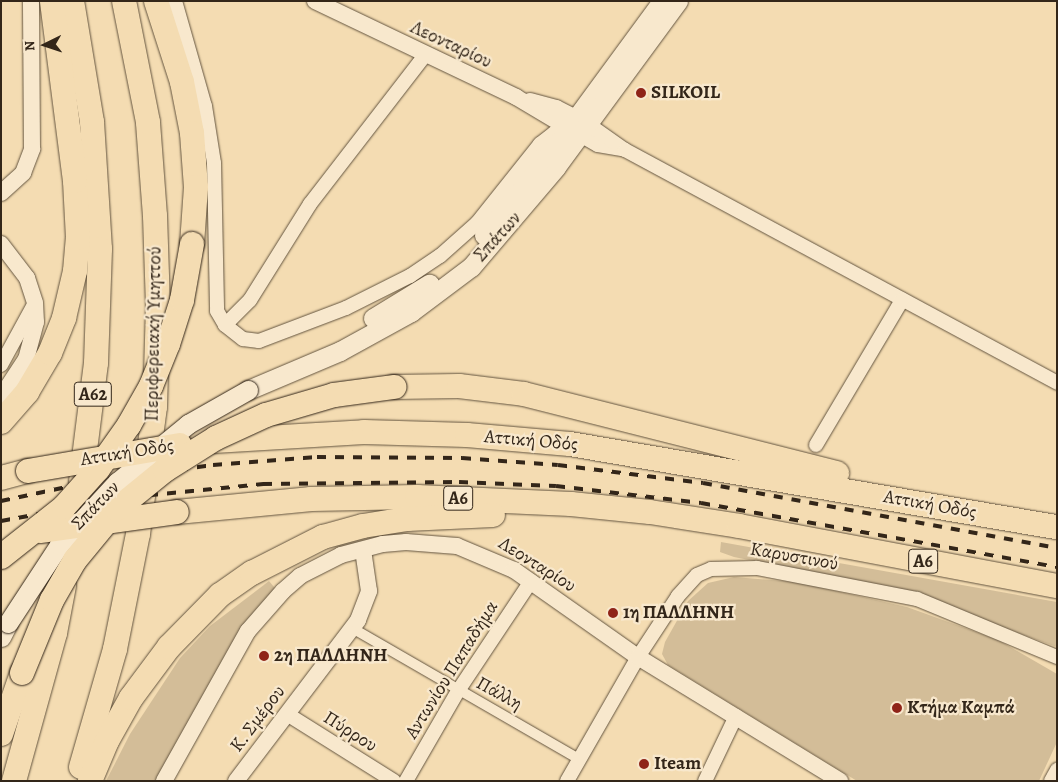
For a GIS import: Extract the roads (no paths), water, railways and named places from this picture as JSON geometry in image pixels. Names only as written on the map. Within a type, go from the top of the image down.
[{"type":"highway","points":[[1,422],[27,392],[50,353],[64,318],[74,271],[78,238],[75,181],[52,1]]},
{"type":"highway","name":"Α62","points":[[14,781],[55,633],[74,531],[97,345],[98,188],[86,80],[72,1]]},
{"type":"highway","name":"Περιφερειακή Υμηττού","points":[[76,781],[115,649],[138,534],[155,407],[158,306],[155,216],[148,122],[124,1]]},
{"type":"highway","points":[[1,557],[64,507],[98,469],[129,426],[151,386],[168,344],[182,300],[192,244],[196,187],[192,133],[182,82],[156,1]]},
{"type":"highway","points":[[1,734],[22,673],[52,600],[79,554],[118,509],[165,470],[216,438],[266,415],[334,396],[394,387],[459,386],[524,394],[1057,527]]},
{"type":"highway","name":"Αττική Οδός","points":[[1,478],[180,445],[250,437],[364,432],[518,439],[672,459],[1057,527]]},
{"type":"highway","name":"Α6","points":[[1,540],[40,531],[177,512],[311,499],[493,499],[650,512],[1057,586]]},
{"type":"highway","points":[[90,781],[131,698],[190,623],[220,595],[252,573],[323,537],[407,519],[514,514],[788,536]]},
{"type":"main road","name":"Σπάτων","points":[[578,126],[662,1]]},
{"type":"main road","name":"Σπάτων","points":[[4,630],[59,545],[117,482],[188,424],[437,279],[482,238],[578,126],[678,1]]},
{"type":"street","points":[[1,194],[23,173],[32,149],[30,1]]},
{"type":"street","points":[[175,1],[205,106],[211,144],[216,212],[214,292],[217,311],[225,325],[243,339],[259,341],[346,308],[401,281],[458,242],[540,144],[554,133],[578,126],[1057,383]]},
{"type":"street","name":"Λεονταρίου","points":[[315,1],[425,55],[578,126]]},
{"type":"street","points":[[225,325],[250,300],[310,204],[425,55]]},
{"type":"street","points":[[1,244],[22,270],[35,303],[36,322],[30,349],[1,397]]},
{"type":"street","points":[[816,445],[902,300]]},
{"type":"street","points":[[1,366],[35,303]]},
{"type":"street","name":"Λεονταρίου","points":[[164,781],[231,658],[266,608],[300,576],[322,563],[363,550],[406,542],[457,546],[496,561],[531,581],[638,657],[840,781]]},
{"type":"street","name":"Κ. Σμέρου","points":[[236,781],[352,628],[368,596],[363,550]]},
{"type":"street","name":"Καρυστινού","points":[[567,781],[638,657],[689,582],[711,569],[740,566],[917,599],[1057,657]]},
{"type":"street","name":"Αντωνίου Παπαδήμα","points":[[406,781],[458,691],[531,581]]},
{"type":"street","name":"Πάλλη","points":[[352,628],[458,691],[579,759]]},
{"type":"street","name":"Πύρρου","points":[[287,714],[394,781]]},
{"type":"street","points":[[705,781],[736,716]]},
{"type":"street","points":[[1051,781],[1057,770]]},
{"type":"railway","points":[[1,501],[90,482],[213,465],[317,457],[462,458],[558,465],[703,483],[1057,548]]},
{"type":"railway","points":[[1,521],[131,497],[263,484],[459,482],[556,486],[701,503],[1057,567]]},
{"type":"place","name":"SILKOIL","points":[[641,93]]},
{"type":"place","name":"1η ΠΑΛΛΗΝΗ","points":[[613,613]]},
{"type":"place","name":"2η ΠΑΛΛΗΝΗ","points":[[264,656]]},
{"type":"place","name":"Kτήμα Καμπά","points":[[897,708]]},
{"type":"place","name":"Iteam","points":[[644,764]]}]
